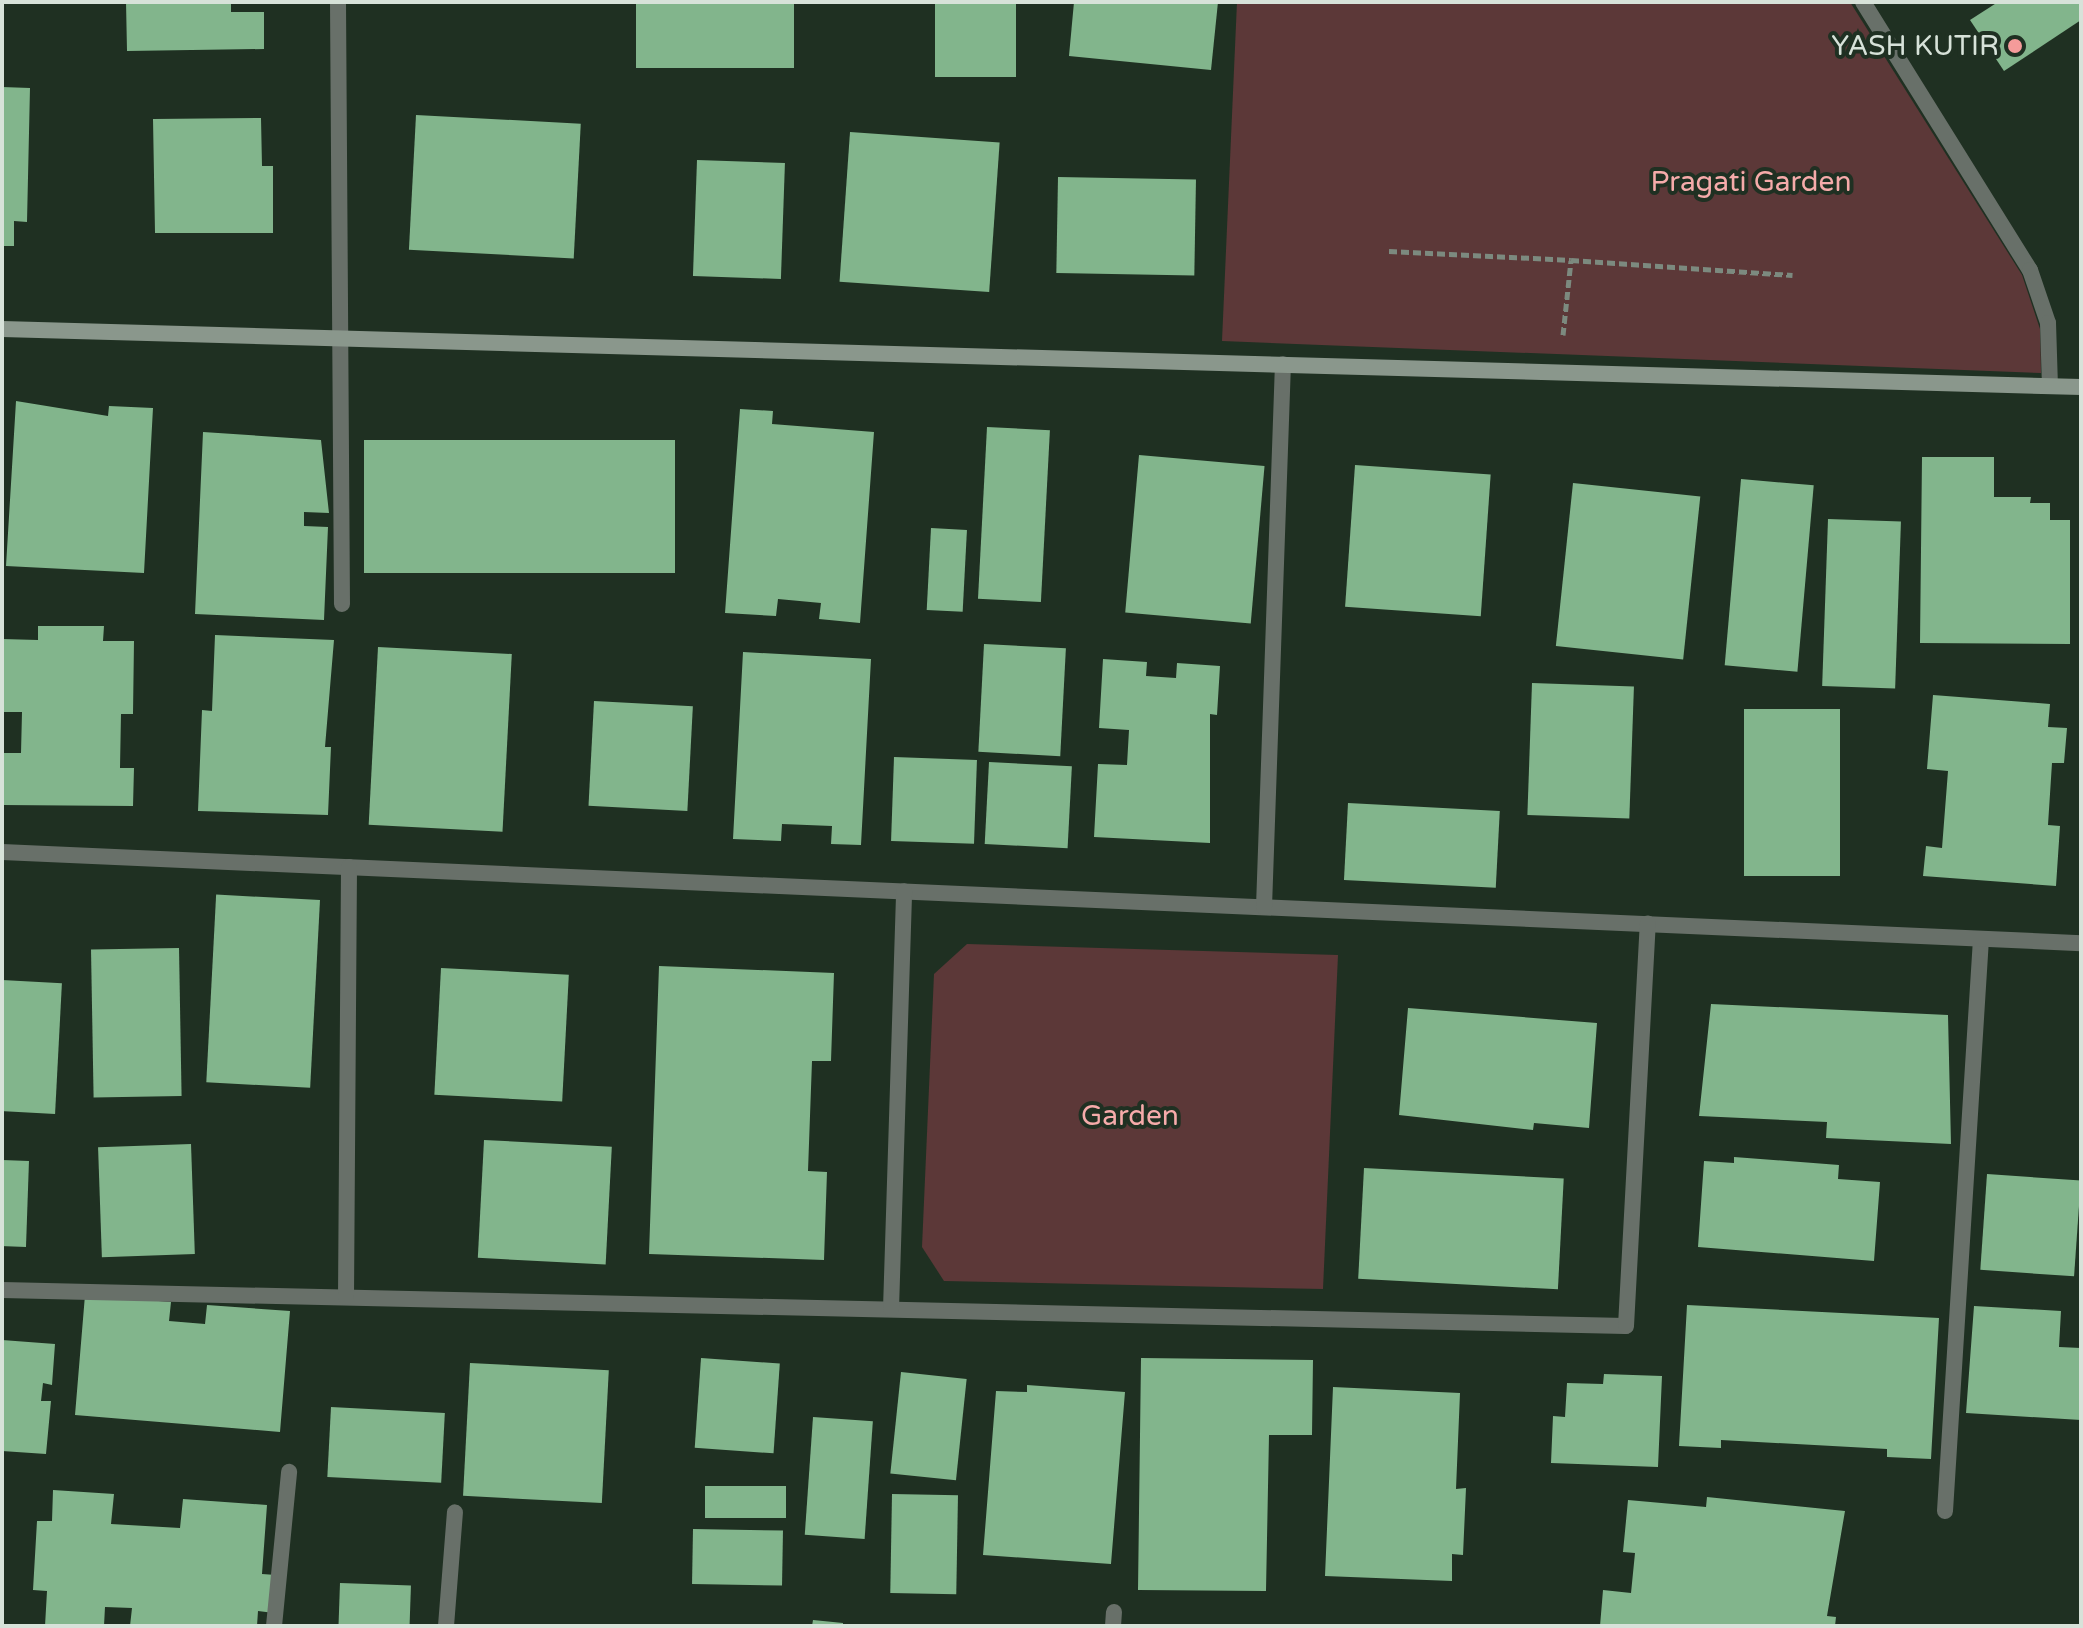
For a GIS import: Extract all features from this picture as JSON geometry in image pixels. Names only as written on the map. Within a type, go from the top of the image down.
[{"type":"street","points":[[338,2],[343,341],[342,604]]},
{"type":"street","points":[[1863,2],[2030,270],[2048,323],[2050,386]]},
{"type":"street","points":[[2,329],[343,341],[2081,387]]},
{"type":"street","points":[[1264,907],[1283,364]]},
{"type":"street","points":[[2,852],[2081,943]]},
{"type":"street","points":[[346,1297],[349,867]]},
{"type":"street","points":[[891,1309],[904,891]]},
{"type":"street","points":[[2,1290],[1626,1326],[1648,924]]},
{"type":"street","points":[[1945,1511],[1981,939]]},
{"type":"street","points":[[274,1626],[289,1472]]},
{"type":"street","points":[[446,1626],[455,1512]]},
{"type":"path","points":[[1389,251],[1792,275]]},
{"type":"path","points":[[1560,372],[1571,260]]},
{"type":"green space","name":"Pragati Garden","points":[[1237,2],[1850,2],[2022,275],[2040,329],[2041,373],[1222,341]]},
{"type":"green space","name":"Garden","points":[[967,944],[1338,955],[1323,1289],[944,1281],[922,1247],[934,974]]},
{"type":"building","points":[[126,2],[231,2],[231,12],[264,12],[264,49],[127,51]]},
{"type":"building","points":[[636,2],[794,2],[794,68],[636,68]]},
{"type":"building","points":[[935,2],[1016,2],[1016,77],[935,77]]},
{"type":"building","points":[[1074,2],[1218,2],[1211,70],[1069,56]]},
{"type":"building","name":"YASH KUTIR","points":[[1998,2],[2081,2],[2081,20],[2004,71],[1970,20]]},
{"type":"building","points":[[2,87],[30,88],[27,222],[14,221],[14,246],[2,246]]},
{"type":"building","points":[[416,115],[581,124],[574,258],[409,250]]},
{"type":"building","points":[[261,118],[262,166],[273,166],[273,233],[155,233],[153,119]]},
{"type":"building","points":[[850,132],[1000,142],[989,292],[840,282]]},
{"type":"building","points":[[697,160],[785,163],[781,279],[693,276]]},
{"type":"building","points":[[1058,177],[1196,179],[1194,275],[1056,273]]},
{"type":"building","points":[[16,401],[108,416],[109,406],[153,408],[144,573],[6,566]]},
{"type":"building","points":[[740,409],[773,411],[772,424],[874,432],[860,623],[819,619],[821,603],[778,599],[776,616],[725,613]]},
{"type":"building","points":[[987,427],[1050,430],[1041,602],[978,599]]},
{"type":"building","points":[[203,432],[321,440],[329,513],[304,512],[304,526],[328,527],[324,620],[195,614]]},
{"type":"building","points":[[364,440],[675,440],[675,573],[364,573]]},
{"type":"building","points":[[1139,455],[1265,466],[1251,623],[1125,612]]},
{"type":"building","points":[[1922,457],[1994,457],[1994,497],[2031,497],[2030,503],[2050,503],[2050,520],[2070,520],[2070,644],[1920,643]]},
{"type":"building","points":[[1355,465],[1491,474],[1481,616],[1345,607]]},
{"type":"building","points":[[1741,479],[1814,485],[1797,672],[1725,665]]},
{"type":"building","points":[[1573,483],[1700,496],[1683,659],[1556,646]]},
{"type":"building","points":[[1828,519],[1901,522],[1895,688],[1822,686]]},
{"type":"building","points":[[931,528],[967,530],[963,612],[927,610]]},
{"type":"building","points":[[38,626],[104,626],[103,641],[134,641],[133,714],[121,714],[120,768],[134,768],[133,806],[2,805],[2,753],[21,753],[22,712],[3,712],[2,639],[38,640]]},
{"type":"building","points":[[215,635],[334,640],[325,747],[331,747],[328,815],[198,811],[202,710],[212,711]]},
{"type":"building","points":[[984,644],[1066,648],[1060,756],[978,752]]},
{"type":"building","points":[[378,647],[512,654],[503,832],[369,825]]},
{"type":"building","points":[[743,652],[871,659],[861,845],[831,844],[832,826],[782,824],[781,841],[733,839]]},
{"type":"building","points":[[1103,659],[1147,662],[1146,676],[1176,678],[1177,663],[1220,666],[1217,715],[1210,714],[1210,843],[1094,837],[1098,764],[1127,765],[1129,730],[1099,728]]},
{"type":"building","points":[[1532,683],[1634,687],[1629,818],[1527,815]]},
{"type":"building","points":[[1933,695],[2050,704],[2048,727],[2067,728],[2064,763],[2052,763],[2048,825],[2060,826],[2056,886],[1923,876],[1926,846],[1942,848],[1948,771],[1927,769]]},
{"type":"building","points":[[594,701],[693,706],[687,811],[589,806]]},
{"type":"building","points":[[1744,709],[1840,709],[1840,876],[1744,876]]},
{"type":"building","points":[[894,757],[977,760],[974,844],[891,841]]},
{"type":"building","points":[[989,762],[1072,766],[1068,848],[985,844]]},
{"type":"building","points":[[1348,803],[1500,811],[1496,888],[1344,880]]},
{"type":"building","points":[[216,895],[320,900],[310,1088],[206,1082]]},
{"type":"building","points":[[179,948],[182,1096],[94,1098],[91,950]]},
{"type":"building","points":[[659,966],[834,973],[831,1061],[812,1061],[808,1171],[827,1172],[824,1260],[649,1254]]},
{"type":"building","points":[[441,968],[569,975],[562,1102],[434,1095]]},
{"type":"building","points":[[2,980],[62,983],[55,1114],[2,1111]]},
{"type":"building","points":[[1711,1004],[1948,1015],[1951,1144],[1826,1138],[1827,1122],[1699,1116]]},
{"type":"building","points":[[1408,1008],[1597,1023],[1589,1128],[1534,1123],[1533,1130],[1399,1115]]},
{"type":"building","points":[[484,1140],[612,1147],[606,1265],[478,1258]]},
{"type":"building","points":[[191,1144],[195,1254],[102,1257],[98,1147]]},
{"type":"building","points":[[1734,1157],[1839,1165],[1838,1179],[1880,1182],[1874,1261],[1698,1247],[1704,1161],[1734,1163]]},
{"type":"building","points":[[2,1160],[29,1161],[26,1247],[2,1246]]},
{"type":"building","points":[[1364,1168],[1564,1178],[1558,1289],[1358,1279]]},
{"type":"building","points":[[1987,1174],[2081,1181],[2074,1276],[1980,1270]]},
{"type":"building","points":[[85,1295],[171,1302],[169,1321],[205,1324],[207,1305],[290,1311],[280,1432],[75,1415]]},
{"type":"building","points":[[1687,1305],[1939,1318],[1931,1459],[1887,1457],[1887,1449],[1721,1440],[1721,1448],[1679,1446]]},
{"type":"building","points":[[1974,1306],[2061,1311],[2059,1347],[2081,1348],[2081,1420],[1966,1413]]},
{"type":"building","points":[[2,1340],[55,1344],[52,1385],[43,1383],[41,1401],[51,1401],[46,1454],[2,1451]]},
{"type":"building","points":[[701,1358],[780,1364],[774,1453],[695,1448]]},
{"type":"building","points":[[1141,1358],[1313,1360],[1312,1435],[1269,1435],[1266,1591],[1138,1590]]},
{"type":"building","points":[[470,1363],[609,1370],[602,1503],[463,1496]]},
{"type":"building","points":[[901,1372],[967,1379],[956,1480],[890,1473]]},
{"type":"building","points":[[1604,1374],[1662,1376],[1658,1467],[1551,1463],[1553,1416],[1565,1417],[1567,1383],[1603,1384]]},
{"type":"building","points":[[1027,1385],[1125,1392],[1111,1564],[983,1555],[996,1391],[1027,1392]]},
{"type":"building","points":[[1333,1387],[1460,1393],[1456,1489],[1466,1488],[1463,1555],[1452,1554],[1452,1581],[1325,1576]]},
{"type":"building","points":[[331,1407],[445,1413],[441,1483],[327,1477]]},
{"type":"building","points":[[813,1417],[873,1421],[865,1539],[805,1535]]},
{"type":"building","points":[[705,1486],[786,1486],[786,1518],[705,1518]]},
{"type":"building","points":[[53,1490],[114,1494],[111,1524],[180,1528],[183,1499],[267,1505],[262,1574],[276,1575],[274,1613],[258,1611],[257,1626],[130,1626],[132,1608],[105,1607],[104,1626],[45,1626],[47,1591],[33,1590],[37,1521],[52,1521]]},
{"type":"building","points":[[892,1494],[958,1495],[956,1594],[890,1593]]},
{"type":"building","points":[[1707,1497],[1845,1511],[1827,1616],[1836,1617],[1835,1626],[1600,1626],[1603,1590],[1631,1593],[1635,1553],[1623,1552],[1628,1500],[1706,1507]]},
{"type":"building","points":[[693,1529],[783,1531],[782,1586],[692,1584]]},
{"type":"building","points":[[340,1583],[411,1585],[410,1626],[338,1626]]},
{"type":"building","points":[[813,1620],[843,1623],[843,1626],[812,1626]]},
{"type":"place","name":"YASH KUTIR","points":[[2015,46]]}]
